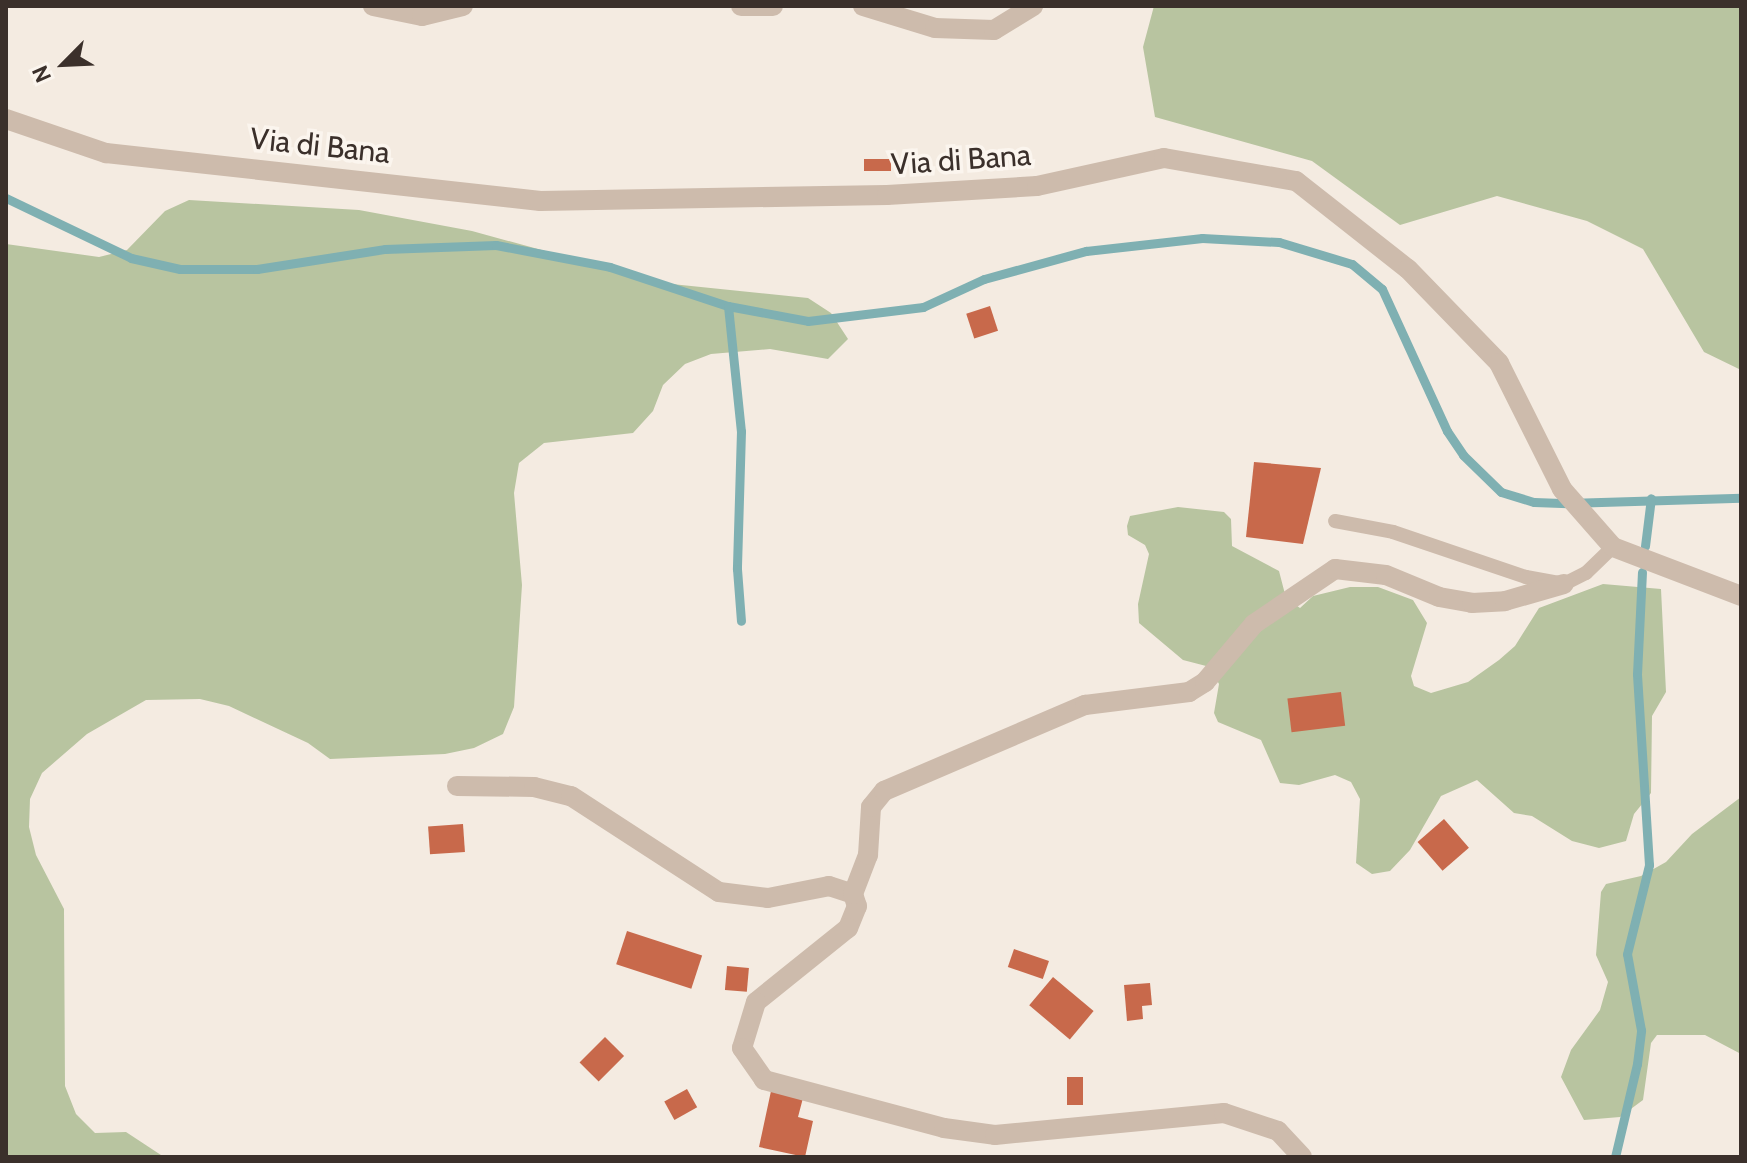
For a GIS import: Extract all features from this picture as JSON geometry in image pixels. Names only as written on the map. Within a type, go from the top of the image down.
[{"type":"street","points":[[373,6],[422,16],[463,6]]},
{"type":"street","points":[[741,6],[773,6]]},
{"type":"street","points":[[863,6],[935,28],[994,30],[1033,6]]},
{"type":"street","name":"Via di Bana","points":[[6,119],[106,153],[540,201],[887,195],[1037,186],[1164,158],[1296,181],[1408,269],[1499,363],[1562,489],[1613,547],[1741,596]]},
{"type":"street","points":[[1302,1157],[1278,1131],[1224,1113],[995,1135],[944,1128],[764,1080],[742,1048],[756,1002],[848,928],[857,906],[853,894],[868,855],[871,807],[884,791],[1085,705],[1189,692],[1205,682],[1254,624],[1335,569],[1386,575],[1439,597],[1472,603],[1505,601],[1564,584]]},
{"type":"street","points":[[457,786],[534,787],[571,796],[623,826],[707,888],[732,895],[781,897],[829,886],[853,894]]},
{"type":"lane","points":[[1335,521],[1393,532],[1526,577],[1564,584],[1586,573],[1613,547]]},
{"type":"green space","points":[[1154,6],[1741,6],[1741,370],[1704,352],[1643,249],[1587,221],[1497,196],[1400,225],[1312,161],[1155,117],[1143,47]]},
{"type":"green space","points":[[189,200],[359,210],[472,231],[662,283],[808,298],[831,313],[848,339],[828,359],[770,349],[711,354],[685,364],[663,385],[653,411],[633,433],[544,443],[519,463],[514,493],[522,585],[514,707],[503,734],[474,748],[445,754],[330,759],[308,743],[229,706],[200,699],[146,700],[87,734],[42,773],[30,799],[29,827],[36,855],[64,909],[65,1086],[76,1114],[95,1133],[126,1132],[164,1157],[6,1157],[6,244],[99,257],[127,250],[165,211]]},
{"type":"green space","points":[[1178,507],[1224,512],[1231,519],[1232,546],[1279,571],[1286,598],[1300,608],[1313,596],[1350,587],[1378,587],[1413,600],[1427,623],[1411,676],[1414,686],[1431,693],[1468,682],[1499,660],[1515,646],[1539,608],[1603,584],[1661,589],[1666,692],[1652,716],[1651,793],[1634,814],[1626,841],[1599,848],[1572,841],[1532,816],[1514,813],[1477,780],[1441,796],[1410,850],[1390,871],[1372,874],[1356,863],[1360,799],[1351,782],[1335,775],[1299,785],[1280,783],[1261,740],[1218,722],[1214,713],[1219,684],[1210,667],[1183,660],[1139,623],[1138,604],[1149,554],[1145,545],[1128,535],[1130,516]]},
{"type":"green space","points":[[1741,797],[1741,1054],[1705,1035],[1657,1035],[1651,1043],[1643,1100],[1620,1117],[1584,1120],[1561,1077],[1571,1050],[1600,1010],[1608,982],[1596,955],[1601,892],[1606,884],[1641,876],[1666,862],[1692,834]]},
{"type":"building","points":[[864,159],[891,159],[891,171],[864,171]]},
{"type":"building","points":[[990,306],[998,331],[974,338],[966,314]]},
{"type":"building","points":[[1254,462],[1321,468],[1303,544],[1246,537]]},
{"type":"building","points":[[1341,692],[1345,726],[1292,732],[1287,699]]},
{"type":"building","points":[[1444,819],[1469,848],[1443,871],[1418,842]]},
{"type":"building","points":[[463,824],[465,852],[430,854],[428,826]]},
{"type":"building","points":[[627,931],[702,955],[691,989],[616,964]]},
{"type":"building","points":[[1014,949],[1049,961],[1043,979],[1008,967]]},
{"type":"building","points":[[727,966],[749,968],[747,992],[725,990]]},
{"type":"building","points":[[1053,977],[1094,1011],[1070,1039],[1029,1005]]},
{"type":"building","points":[[1150,983],[1152,1005],[1142,1006],[1143,1019],[1127,1021],[1124,985]]},
{"type":"building","points":[[605,1037],[624,1056],[599,1082],[580,1062]]},
{"type":"building","points":[[1067,1077],[1083,1077],[1083,1105],[1067,1105]]},
{"type":"building","points":[[687,1089],[697,1107],[674,1120],[664,1102]]},
{"type":"building","points":[[771,1091],[803,1098],[798,1117],[813,1121],[805,1157],[759,1147]]},
{"type":"waterway","points":[[6,198],[131,258],[180,269],[257,269],[385,249],[496,245],[610,267],[728,306],[808,321],[923,307],[984,279],[1086,251],[1202,238],[1279,242],[1352,264],[1382,289],[1447,431],[1463,455],[1501,492],[1534,502],[1568,503],[1741,498]]},
{"type":"waterway","points":[[728,306],[741,431],[737,569],[741,621]]},
{"type":"waterway","points":[[1645,546],[1651,498]]},
{"type":"waterway","points":[[1615,1157],[1637,1064],[1641,1030],[1627,954],[1649,865],[1637,674],[1642,572]]}]
